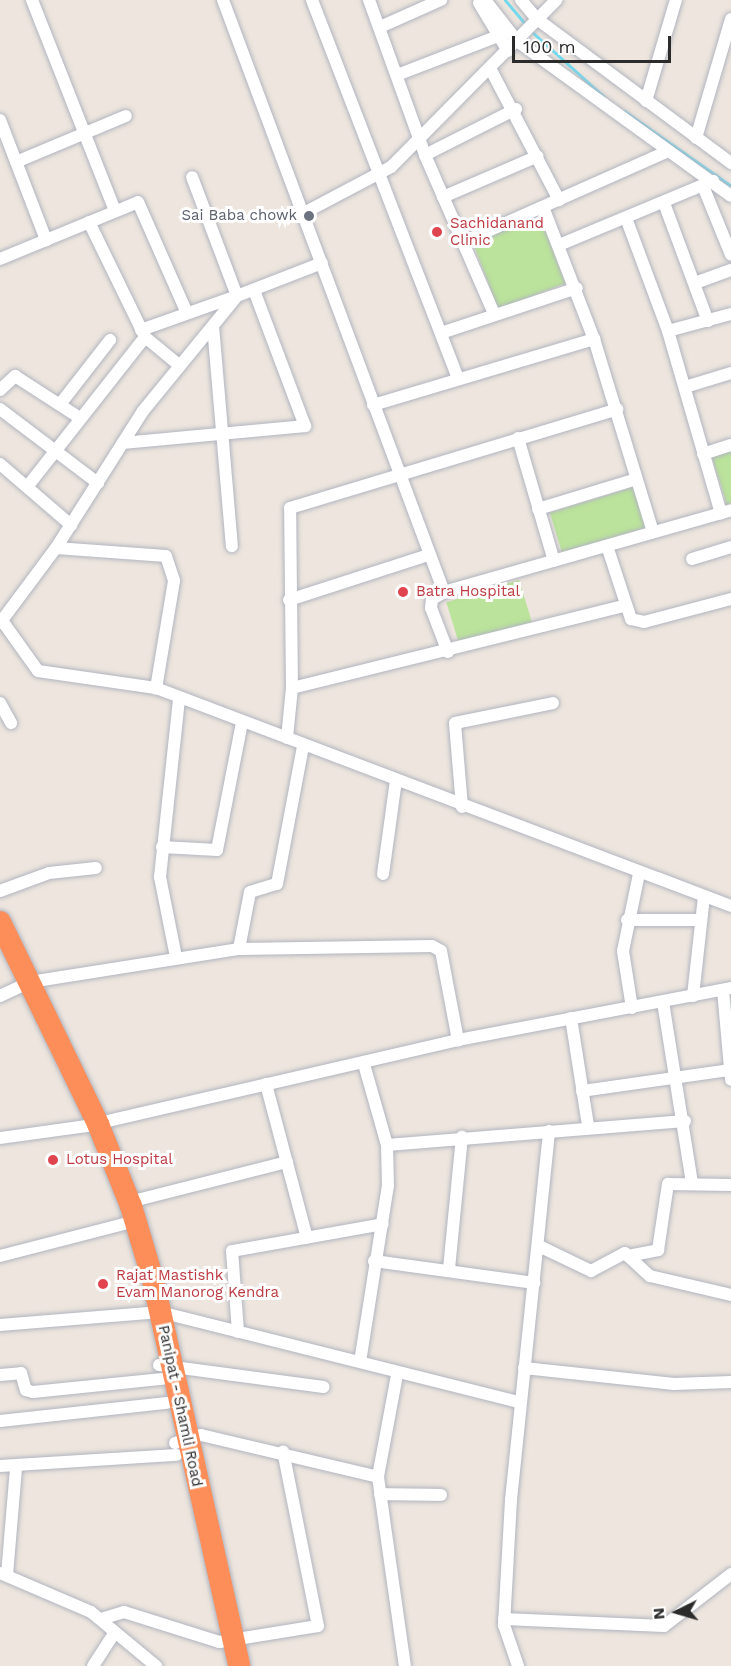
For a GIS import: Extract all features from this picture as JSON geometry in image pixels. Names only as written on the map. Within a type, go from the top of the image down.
[{"type":"highway","name":"Panipat - Shamli Road","points":[[0,922],[16,990]]},
{"type":"highway","name":"Panipat - Shamli Road","points":[[0,952],[16,990],[92,1125],[126,1213],[154,1312],[180,1445],[226,1641],[239,1666]]},
{"type":"highway","name":"Panipat - Shamli Road","points":[[164,1370],[167,1403],[180,1445]]},
{"type":"highway","name":"Panipat - Shamli Road","points":[[224,1666],[226,1641]]},
{"type":"street","points":[[32,0],[115,211]]},
{"type":"street","points":[[224,0],[428,555],[444,592]]},
{"type":"street","points":[[312,0],[377,177],[458,379]]},
{"type":"street","points":[[369,0],[425,155],[494,314]]},
{"type":"street","points":[[380,27],[441,0]]},
{"type":"street","points":[[477,0],[508,51]]},
{"type":"street","points":[[485,0],[518,39],[668,151],[708,184],[731,196]]},
{"type":"street","points":[[521,0],[535,21],[731,163]]},
{"type":"street","points":[[303,213],[377,177],[491,70],[556,0]]},
{"type":"street","points":[[646,101],[675,0]]},
{"type":"street","points":[[696,138],[731,19]]},
{"type":"street","points":[[397,75],[498,36]]},
{"type":"street","points":[[491,70],[516,109],[559,200]]},
{"type":"street","points":[[425,155],[516,109]]},
{"type":"street","points":[[16,162],[126,116]]},
{"type":"street","points":[[0,120],[46,240]]},
{"type":"street","points":[[463,242],[668,151]]},
{"type":"street","points":[[443,197],[538,156]]},
{"type":"street","points":[[192,177],[237,296]]},
{"type":"street","points":[[559,245],[708,184]]},
{"type":"street","points":[[708,184],[731,255]]},
{"type":"street","points":[[0,259],[139,203],[188,313]]},
{"type":"street","points":[[664,203],[708,321]]},
{"type":"street","points":[[543,207],[577,288],[617,409],[653,532]]},
{"type":"street","points":[[448,652],[432,608],[432,599],[444,592],[726,512],[703,454],[668,331],[626,218]]},
{"type":"street","points":[[89,222],[143,334],[180,366]]},
{"type":"street","points":[[27,487],[59,452],[80,418],[143,334],[188,313],[322,263]]},
{"type":"street","points":[[695,283],[731,270]]},
{"type":"street","points":[[441,333],[577,288]]},
{"type":"street","points":[[123,442],[225,437],[306,425],[254,290]]},
{"type":"street","points":[[237,296],[180,366],[123,442],[56,548],[2,622],[38,671],[156,687],[242,723],[287,738],[462,807],[731,906]]},
{"type":"street","points":[[668,331],[731,314]]},
{"type":"street","points":[[213,326],[225,437],[232,546]]},
{"type":"street","points":[[374,405],[594,339]]},
{"type":"street","points":[[61,403],[110,340]]},
{"type":"street","points":[[685,387],[731,373]]},
{"type":"street","points":[[0,390],[15,376],[61,403],[80,418]]},
{"type":"street","points":[[0,409],[98,483]]},
{"type":"street","points":[[287,738],[292,688],[289,600],[290,508],[398,473],[617,409]]},
{"type":"street","points":[[518,438],[554,561]]},
{"type":"street","points":[[703,454],[731,445]]},
{"type":"street","points":[[0,464],[71,525]]},
{"type":"street","points":[[538,509],[637,479]]},
{"type":"street","points":[[607,546],[624,606],[631,619],[644,622],[731,599]]},
{"type":"street","points":[[692,559],[731,547]]},
{"type":"street","points":[[56,548],[166,556],[174,581],[156,687]]},
{"type":"street","points":[[289,600],[428,555]]},
{"type":"street","points":[[292,688],[418,655],[448,652],[624,606]]},
{"type":"street","points":[[176,957],[161,894],[162,847],[179,698]]},
{"type":"street","points":[[0,703],[11,723]]},
{"type":"street","points":[[462,807],[455,723],[553,703]]},
{"type":"street","points":[[162,847],[217,850],[242,723]]},
{"type":"street","points":[[238,949],[250,892],[277,884],[303,746]]},
{"type":"street","points":[[383,874],[396,780]]},
{"type":"street","points":[[0,891],[49,873],[96,868]]},
{"type":"street","points":[[633,1008],[623,951],[627,920],[639,874]]},
{"type":"street","points":[[693,996],[698,921],[704,897]]},
{"type":"street","points":[[627,920],[698,921]]},
{"type":"street","points":[[16,990],[176,957],[238,949],[436,947],[441,951],[458,1040]]},
{"type":"street","points":[[0,1138],[92,1125],[266,1084],[364,1064],[458,1040],[727,989],[731,1075],[582,1091]]},
{"type":"street","points":[[663,1002],[685,1120],[692,1183]]},
{"type":"street","points":[[571,1018],[588,1125]]},
{"type":"street","points":[[360,1362],[374,1261],[383,1224],[387,1145],[364,1064]]},
{"type":"street","points":[[266,1084],[307,1238]]},
{"type":"street","points":[[387,1145],[549,1131],[588,1125],[685,1120]]},
{"type":"street","points":[[518,1666],[504,1619],[519,1402],[535,1283],[549,1131]]},
{"type":"street","points":[[449,1269],[462,1137]]},
{"type":"street","points":[[0,1256],[287,1162]]},
{"type":"street","points":[[539,1246],[591,1271],[616,1254],[628,1256],[658,1250],[664,1189],[668,1184],[731,1185]]},
{"type":"street","points":[[238,1332],[231,1252],[383,1224]]},
{"type":"street","points":[[628,1256],[650,1276],[731,1296]]},
{"type":"street","points":[[374,1261],[449,1269],[535,1283]]},
{"type":"street","points":[[0,1325],[154,1312],[360,1362],[397,1375],[519,1402]]},
{"type":"street","points":[[524,1368],[674,1383],[731,1382]]},
{"type":"street","points":[[0,1375],[21,1373],[26,1390],[33,1392],[164,1370],[324,1387]]},
{"type":"street","points":[[397,1375],[378,1477],[405,1666]]},
{"type":"street","points":[[0,1421],[167,1403]]},
{"type":"street","points":[[0,1467],[16,1468],[180,1445],[201,1435],[283,1451],[378,1477]]},
{"type":"street","points":[[101,1619],[124,1612],[226,1641],[318,1623],[283,1451]]},
{"type":"street","points":[[16,1468],[4,1574],[101,1619],[156,1666]]},
{"type":"street","points":[[380,1494],[441,1495]]},
{"type":"street","points":[[504,1619],[663,1626],[731,1574]]},
{"type":"street","points":[[93,1666],[115,1632]]},
{"type":"green space","points":[[540,217],[565,283],[498,309],[473,243]]},
{"type":"green space","points":[[731,451],[731,503],[727,505],[712,457]]},
{"type":"green space","points":[[634,487],[646,527],[562,553],[550,513]]},
{"type":"green space","points":[[519,580],[532,623],[459,645],[446,602]]},
{"type":"waterway","points":[[505,0],[527,26]]},
{"type":"waterway","points":[[531,31],[604,97]]},
{"type":"waterway","points":[[624,111],[731,186]]},
{"type":"place","name":"Sai Baba chowk","points":[[309,216]]},
{"type":"place","name":"Sachidanand Clinic","points":[[437,232]]},
{"type":"place","name":"Batra Hospital","points":[[403,592]]},
{"type":"place","name":"Lotus Hospital","points":[[53,1160]]},
{"type":"place","name":"Rajat Mastishk Evam Manorog Kendra","points":[[103,1284]]}]
